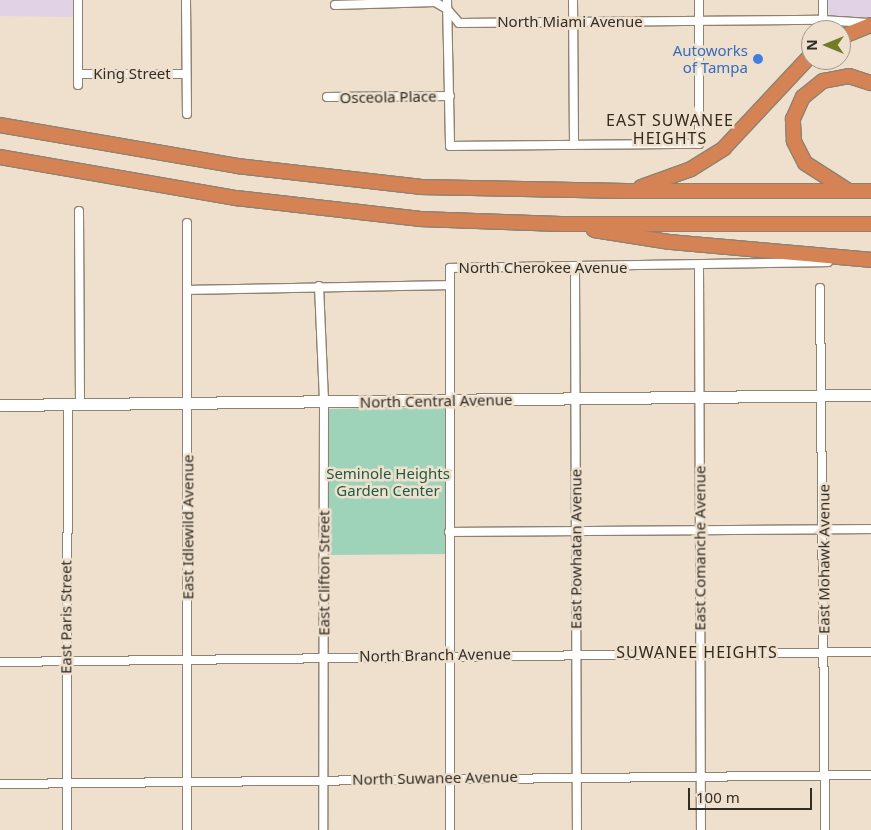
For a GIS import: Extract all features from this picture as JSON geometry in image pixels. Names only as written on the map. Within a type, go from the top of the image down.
[{"type":"highway","points":[[851,33],[871,24]]},
{"type":"highway","points":[[626,192],[691,168],[724,148],[801,67]]},
{"type":"highway","points":[[850,191],[805,163],[794,141],[793,118],[802,97],[822,81],[849,76],[871,83]]},
{"type":"highway","points":[[0,125],[331,179],[465,189],[626,192],[871,191]]},
{"type":"highway","points":[[0,157],[236,198],[419,219],[561,224],[871,224]]},
{"type":"highway","points":[[561,224],[670,242],[854,260],[871,260]]},
{"type":"street","points":[[78,0],[78,85]]},
{"type":"street","points":[[186,0],[186,114]]},
{"type":"street","points":[[447,0],[450,146],[699,144],[699,0]]},
{"type":"street","points":[[573,0],[574,145]]},
{"type":"street","points":[[824,0],[824,20]]},
{"type":"street","points":[[335,5],[435,2],[447,9]]},
{"type":"street","name":"North Miami Avenue","points":[[447,9],[459,23],[801,20]]},
{"type":"street","name":"North Miami Avenue","points":[[851,22],[871,24]]},
{"type":"street","name":"King Street","points":[[78,74],[186,74]]},
{"type":"street","name":"Osceola Place","points":[[327,97],[450,96]]},
{"type":"street","points":[[79,211],[80,404]]},
{"type":"street","name":"East Idlewild Avenue","points":[[187,223],[187,830]]},
{"type":"street","name":"North Cherokee Avenue","points":[[188,290],[450,284],[450,268],[698,266],[854,260]]},
{"type":"street","name":"East Comanche Avenue","points":[[698,266],[701,830]]},
{"type":"street","name":"East Powhatan Avenue","points":[[575,268],[577,830]]},
{"type":"street","points":[[450,284],[450,830]]},
{"type":"street","name":"East Clifton Street","points":[[319,286],[324,402],[323,830]]},
{"type":"street","name":"East Mohawk Avenue","points":[[820,288],[824,395],[825,830]]},
{"type":"street","name":"North Central Avenue","points":[[0,404],[188,404],[871,395]]},
{"type":"street","name":"East Paris Street","points":[[67,830],[68,404]]},
{"type":"street","points":[[449,532],[871,529]]},
{"type":"street","name":"North Branch Avenue","points":[[0,662],[324,656],[871,652]]},
{"type":"street","name":"North Suwanee Avenue","points":[[0,784],[871,775]]},
{"type":"shaded area","points":[[0,0],[73,0],[73,17],[0,16]]},
{"type":"shaded area","points":[[828,0],[871,0],[871,18],[829,16]]},
{"type":"green space","name":"Seminole Heights Garden Center","points":[[446,407],[446,554],[329,555],[329,409]]},
{"type":"place","name":"Autoworks of Tampa","points":[[758,59]]},
{"type":"district","name":"EAST SUWANEE HEIGHTS","points":[[670,129]]},
{"type":"district","name":"SUWANEE HEIGHTS","points":[[697,652]]}]
